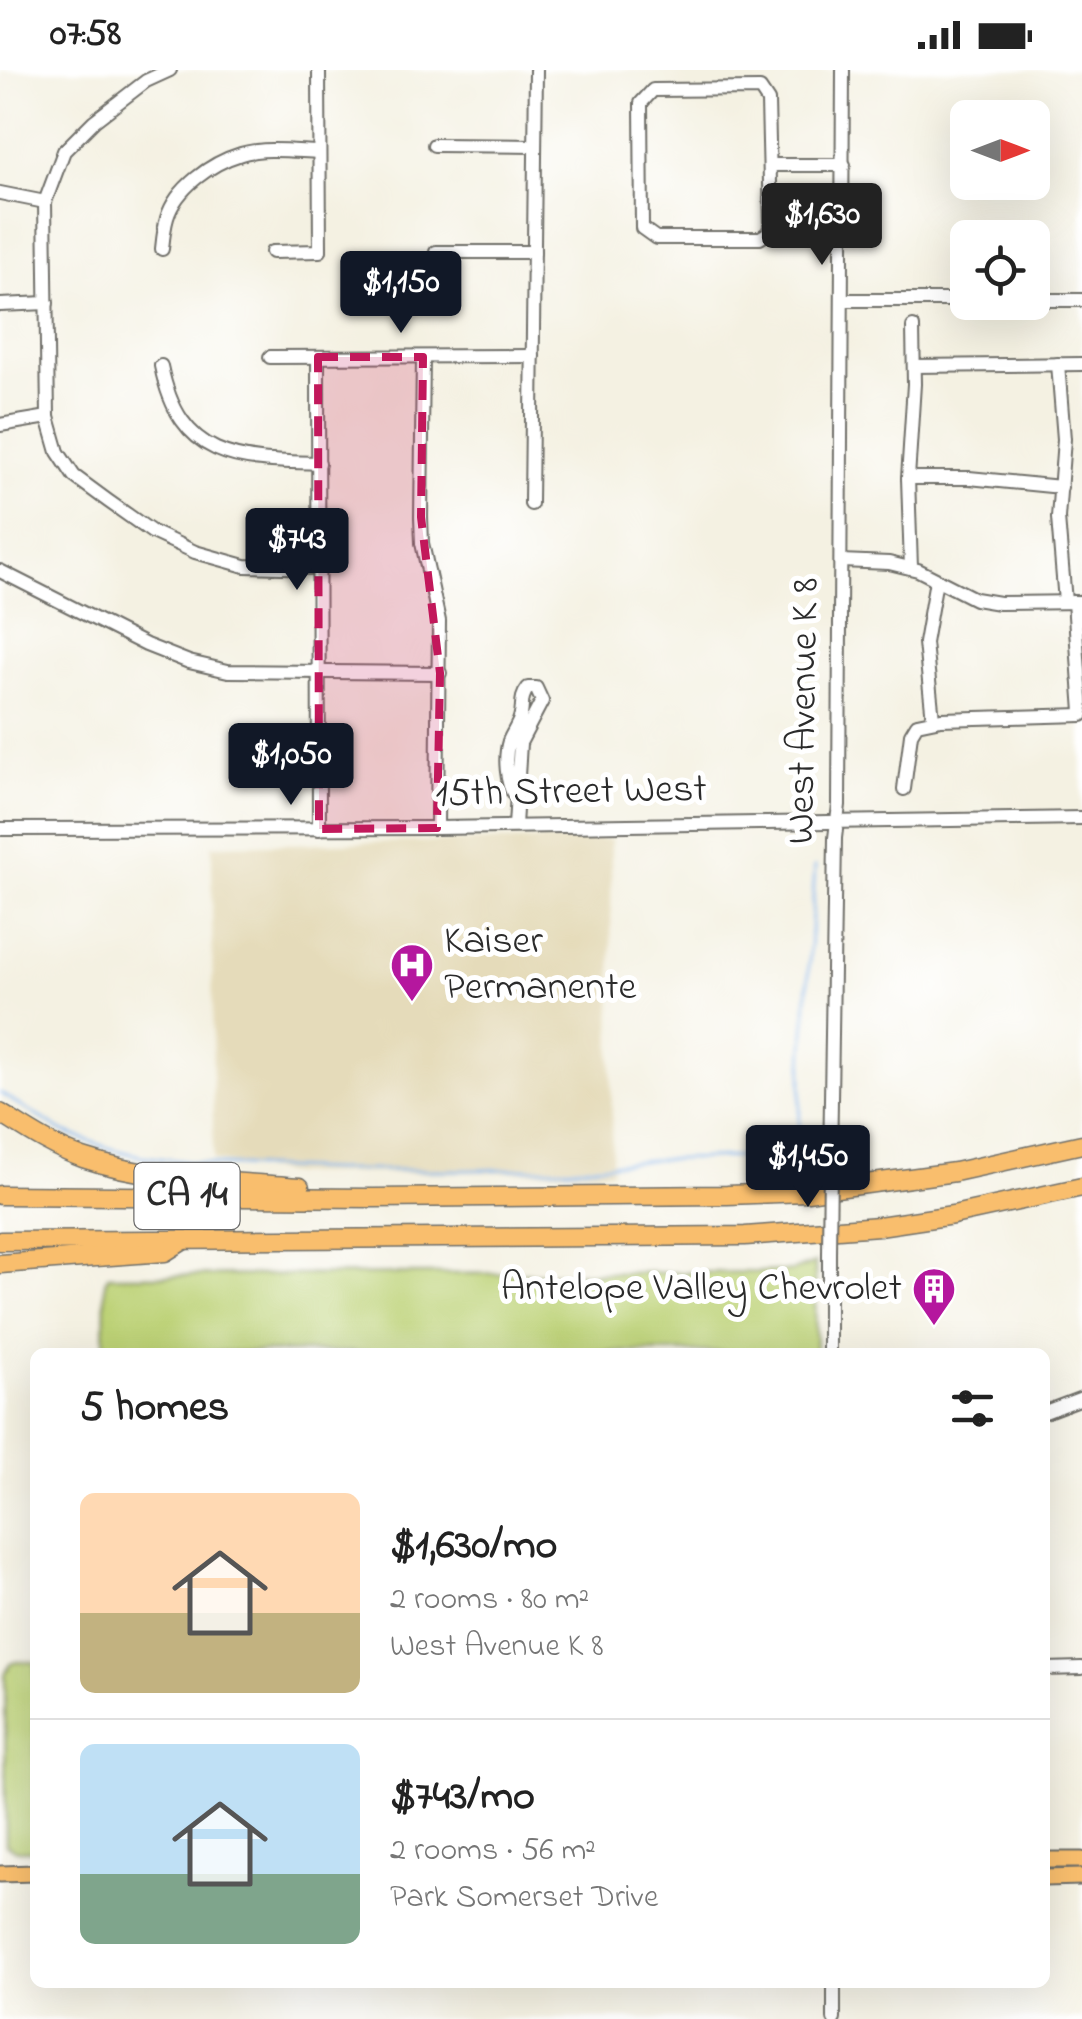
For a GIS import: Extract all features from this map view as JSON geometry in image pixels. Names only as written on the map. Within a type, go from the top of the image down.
[{"type":"highway","points":[[0,1113],[42,1141],[82,1158],[121,1168],[336,1190],[374,1198]]},
{"type":"highway","name":"CA 14","points":[[0,1195],[727,1196],[807,1192],[956,1172],[1082,1144]]},
{"type":"highway","name":"CA 14","points":[[0,1240],[793,1234],[953,1215],[1082,1187]]},
{"type":"highway","points":[[0,1264],[165,1252],[184,1240]]},
{"type":"main road","points":[[1050,1861],[1082,1860]]},
{"type":"main road","points":[[0,1874],[30,1874]]},
{"type":"main road","points":[[1050,1878],[1082,1877]]},
{"type":"street","points":[[170,70],[146,81],[94,121],[64,151],[46,202],[48,418],[58,452],[74,476],[152,532],[195,552],[245,566],[318,568]]},
{"type":"street","points":[[272,252],[320,251],[319,70]]},
{"type":"street","points":[[531,504],[536,70]]},
{"type":"street","name":"West Avenue K 8","points":[[829,1348],[841,562],[843,70]]},
{"type":"street","points":[[760,89],[768,102],[771,165],[771,224],[760,238],[656,238],[647,234],[642,228],[641,103],[653,90],[760,89]]},
{"type":"street","points":[[434,145],[535,146]]},
{"type":"street","points":[[162,249],[167,216],[182,191],[200,176],[242,154],[271,150],[318,152]]},
{"type":"street","points":[[771,165],[844,164]]},
{"type":"street","points":[[0,193],[46,202]]},
{"type":"street","points":[[436,252],[534,252]]},
{"type":"street","points":[[843,300],[950,300]]},
{"type":"street","points":[[1050,300],[1082,300]]},
{"type":"street","points":[[0,305],[46,303]]},
{"type":"street","points":[[910,568],[908,478],[913,327]]},
{"type":"street","points":[[270,356],[533,356]]},
{"type":"street","points":[[318,356],[319,829]]},
{"type":"street","points":[[423,357],[422,543],[439,621],[437,828]]},
{"type":"street","points":[[904,789],[911,734],[917,724],[933,719],[1082,714],[1073,602],[1058,518],[1064,439],[1058,364]]},
{"type":"street","points":[[914,366],[1082,364]]},
{"type":"street","points":[[161,366],[177,415],[213,448],[255,462],[318,463]]},
{"type":"street","points":[[0,425],[48,418]]},
{"type":"street","points":[[908,478],[969,478],[1061,486]]},
{"type":"street","points":[[841,562],[889,563],[910,568],[975,599],[999,603],[1073,602]]},
{"type":"street","points":[[0,571],[146,645],[189,662],[228,671],[440,673]]},
{"type":"street","points":[[933,719],[926,642],[936,580]]},
{"type":"street","points":[[514,826],[514,796],[520,786],[520,744],[528,716],[542,702],[541,693],[532,688]]},
{"type":"street","name":"15th Street West","points":[[0,829],[437,828],[1082,818]]},
{"type":"street","points":[[1050,1410],[1082,1398]]},
{"type":"street","points":[[1050,1669],[1082,1668]]},
{"type":"street","points":[[834,1988],[834,2019]]},
{"type":"highlighted area","points":[[318,357],[423,357],[421,517],[440,673],[437,828],[319,829]]},
{"type":"shaded area","name":"Kaiser Permanente","points":[[611,839],[612,1171],[290,1174],[213,1160],[212,845]]},
{"type":"green space","points":[[815,1263],[816,1348],[104,1348],[108,1276],[792,1271]]},
{"type":"green space","points":[[30,1662],[30,1850],[17,1850],[6,1844],[5,1675],[10,1664]]},
{"type":"waterway","points":[[0,1093],[62,1131],[105,1147],[140,1156],[217,1165],[466,1170],[768,1156],[791,1145],[799,1129],[815,866]]},
{"type":"place","name":"Kaiser Permanente","points":[[412,1003]]},
{"type":"place","name":"Antelope Valley Chevrolet","points":[[934,1327]]}]
